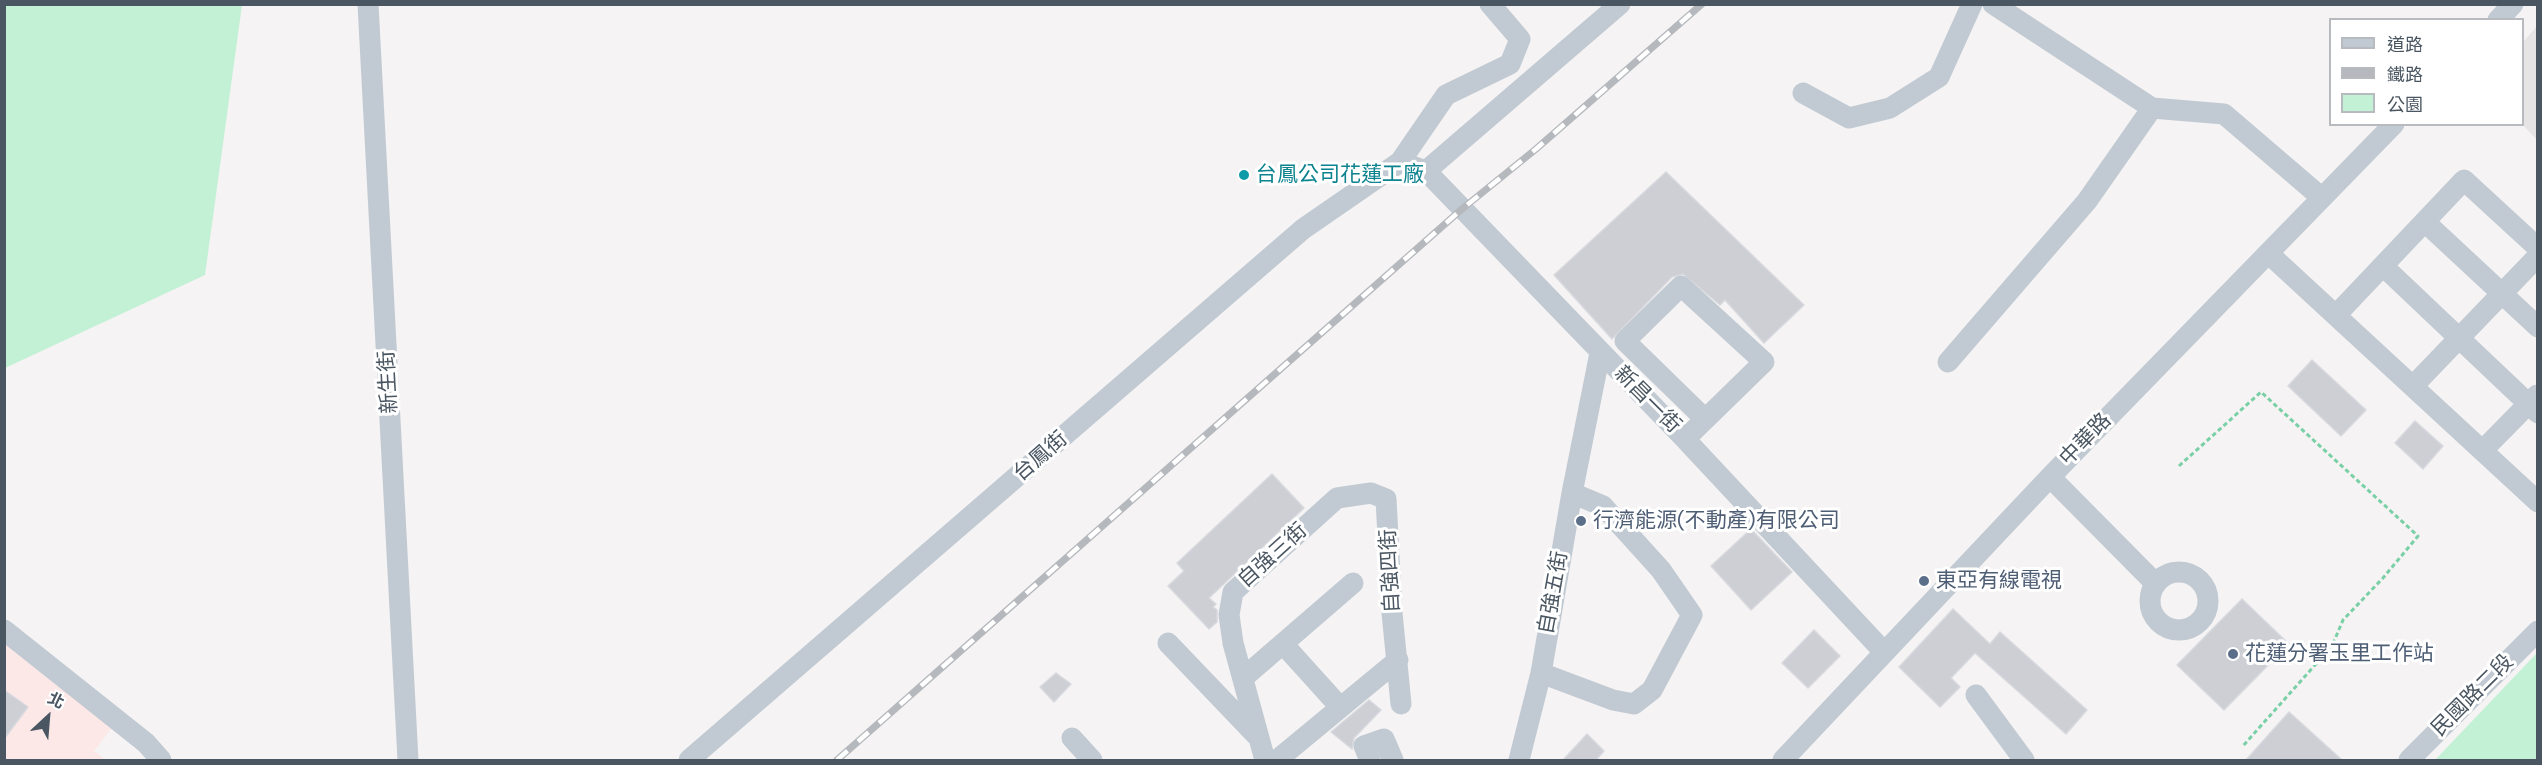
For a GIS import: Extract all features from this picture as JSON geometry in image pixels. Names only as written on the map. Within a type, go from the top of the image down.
[{"type":"street","name":"新生街","points":[[368,4],[408,760]]},
{"type":"street","points":[[1400,162],[1446,95],[1510,64],[1520,39],[1490,4]]},
{"type":"street","points":[[1426,171],[1620,4]]},
{"type":"street","points":[[1803,93],[1849,118],[1890,108],[1939,77],[1972,4]]},
{"type":"street","points":[[1993,4],[2152,108],[2224,114],[2322,198]]},
{"type":"street","points":[[2500,18],[2513,4]]},
{"type":"street","points":[[1948,362],[2087,201],[2152,108]]},
{"type":"street","name":"中華路","points":[[1783,760],[2050,477],[2392,126]]},
{"type":"street","name":"新昌一街","points":[[1400,162],[1426,171],[1685,439],[1884,652]]},
{"type":"street","name":"台鳳街","points":[[689,760],[1304,229],[1400,162]]},
{"type":"street","points":[[2337,314],[2464,180],[2538,248]]},
{"type":"street","points":[[2425,222],[2538,327]]},
{"type":"street","points":[[2268,253],[2414,385],[2538,502]]},
{"type":"street","points":[[2414,385],[2538,256]]},
{"type":"street","points":[[2383,266],[2459,338],[2534,404],[2483,450]]},
{"type":"street","points":[[1685,439],[1764,362],[1681,286],[1625,341],[1705,419]]},
{"type":"street","name":"自強五街","points":[[1519,760],[1541,673],[1572,493],[1600,353]]},
{"type":"street","points":[[2050,477],[2156,584]]},
{"type":"street","name":"自強四街","points":[[1371,493],[1386,499],[1392,613],[1401,704]]},
{"type":"street","name":"自強三街","points":[[1265,760],[1233,643],[1229,615],[1233,592],[1337,498],[1371,493]]},
{"type":"street","points":[[1541,673],[1613,700],[1634,704],[1652,690],[1692,615],[1661,570],[1604,506],[1572,493]]},
{"type":"street","points":[[1243,678],[1284,645],[1353,583]]},
{"type":"street","points":[[4,630],[146,743],[162,760]]},
{"type":"street","name":"民國路二段","points":[[2409,760],[2538,631]]},
{"type":"street","points":[[1168,643],[1259,738]]},
{"type":"street","points":[[1284,645],[1340,707]]},
{"type":"street","points":[[1277,760],[1398,660]]},
{"type":"street","points":[[1976,695],[2024,760]]},
{"type":"street","points":[[1072,738],[1092,760]]},
{"type":"street","points":[[1370,760],[1364,746],[1384,739],[1394,760]]},
{"type":"path","points":[[2179,466],[2261,392],[2418,536],[2383,579],[2343,620],[2332,646],[2242,747]]},
{"type":"shaded area","points":[[2537,26],[2537,140],[2524,126],[2524,41]]},
{"type":"shaded area","points":[[4,640],[114,725],[94,751],[106,760],[5,760]]},
{"type":"green space","points":[[4,5],[242,5],[205,275],[5,368]]},
{"type":"green space","points":[[2537,653],[2537,760],[2435,760]]},
{"type":"building","points":[[1666,172],[1804,305],[1764,343],[1725,300],[1720,305],[1683,274],[1672,277],[1612,339],[1554,275]]},
{"type":"building","points":[[2312,360],[2366,410],[2341,436],[2288,386]]},
{"type":"building","points":[[2415,421],[2443,446],[2423,469],[2395,443]]},
{"type":"building","points":[[1272,474],[1304,508],[1209,598],[1216,604],[1213,607],[1217,610],[1217,622],[1209,629],[1168,586],[1184,571],[1177,563]]},
{"type":"building","points":[[1751,529],[1792,572],[1751,610],[1711,566]]},
{"type":"building","name":"花蓮分署玉里工作站","points":[[2242,599],[2289,644],[2224,710],[2177,665]]},
{"type":"building","points":[[1953,609],[1990,644],[2000,632],[2087,710],[2066,734],[1975,653],[1951,678],[1960,687],[1940,707],[1899,667]]},
{"type":"building","points":[[1814,630],[1840,656],[1808,688],[1782,663]]},
{"type":"building","points":[[1056,673],[1071,684],[1054,702],[1040,687]]},
{"type":"building","points":[[4,690],[28,707],[4,739]]},
{"type":"building","points":[[1369,700],[1381,710],[1354,738],[1352,749],[1331,732]]},
{"type":"building","points":[[2289,712],[2342,760],[2246,760]]},
{"type":"building","points":[[1587,734],[1604,751],[1596,760],[1563,760]]},
{"type":"railway","points":[[837,760],[1462,209],[1536,149],[1702,4]]},
{"type":"place","name":"台鳳公司花蓮工廠","points":[[1244,175]]},
{"type":"place","name":"行濟能源(不動產)有限公司","points":[[1581,521]]},
{"type":"place","name":"東亞有線電視","points":[[1924,581]]},
{"type":"place","name":"花蓮分署玉里工作站","points":[[2233,654]]}]
